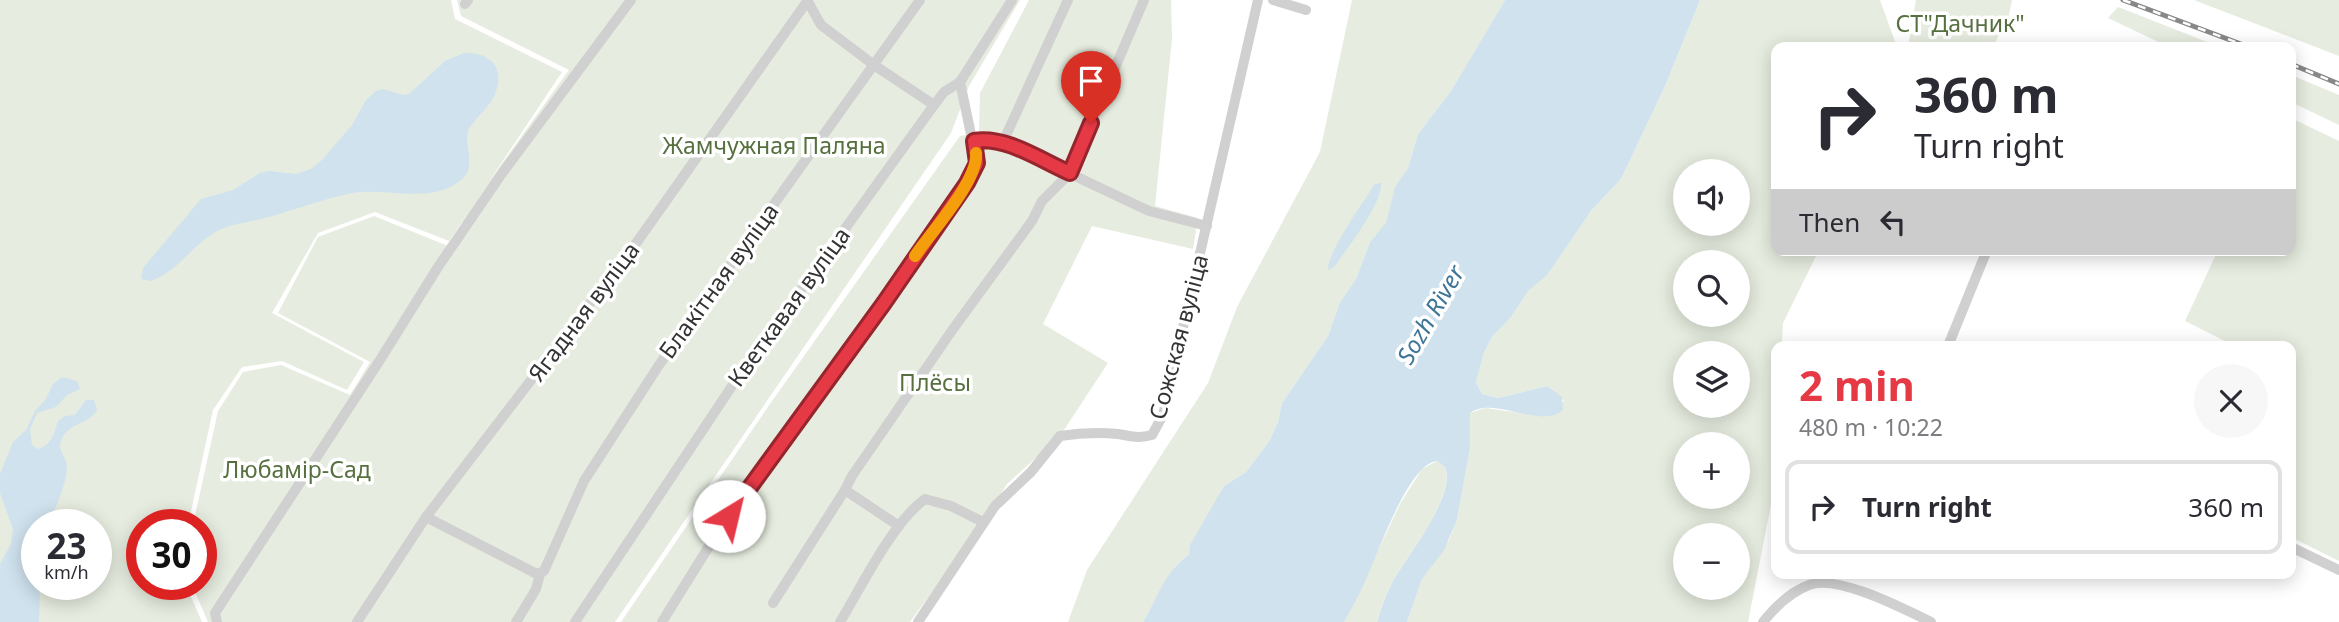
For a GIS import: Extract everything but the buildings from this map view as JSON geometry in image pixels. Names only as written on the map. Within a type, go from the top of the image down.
[{"type":"street","points":[[217,622],[215,613],[438,267],[503,172],[631,0]]},
{"type":"street","points":[[808,0],[821,25],[873,65],[934,105]]},
{"type":"street","name":"Ягадная вуліца","points":[[357,622],[382,588],[426,517],[637,242],[808,0]]},
{"type":"street","name":"Блакітная вуліца","points":[[516,622],[536,589],[540,574],[556,547],[584,481],[611,437],[659,365],[920,0]]},
{"type":"street","name":"Кветкавая вуліца","points":[[575,622],[732,386],[934,105],[944,92],[960,82],[1012,0]]},
{"type":"street","points":[[1003,142],[1068,0]]},
{"type":"street","points":[[773,603],[902,402],[1032,220],[1042,201],[1070,173],[1144,0]]},
{"type":"street","name":"Сожская вуліца","points":[[918,622],[1001,499],[1031,472],[1060,436],[1084,433],[1137,439],[1152,435],[1163,415],[1258,0]]},
{"type":"street","points":[[1273,0],[1306,10]]},
{"type":"street","points":[[662,622],[716,535],[967,183],[977,163],[960,82]]},
{"type":"street","points":[[974,141],[988,139],[1003,142],[1149,211],[1207,226]]},
{"type":"street","points":[[1950,341],[1985,256]]},
{"type":"street","points":[[845,490],[899,526]]},
{"type":"street","points":[[840,622],[899,526],[915,506],[925,499],[964,512],[983,523]]},
{"type":"street","points":[[426,517],[540,574]]},
{"type":"street","points":[[2296,549],[2339,570]]},
{"type":"street","points":[[1763,622],[1783,601],[1810,584],[1838,579],[1931,622]]},
{"type":"green space","points":[[0,0],[451,0],[455,19],[562,72],[488,183],[569,70],[461,16],[457,0],[1020,0],[969,86],[951,133],[615,622],[208,622],[198,600],[217,600],[217,509],[197,509],[218,411],[243,372],[281,365],[350,395],[370,362],[278,313],[318,237],[374,216],[448,246],[467,215],[449,241],[375,212],[318,233],[272,313],[364,362],[347,390],[282,361],[242,367],[213,410],[191,509],[126,509],[126,600],[192,600],[202,622],[0,622]]},
{"type":"green space","name":"Плёсы","points":[[1029,0],[1171,0],[1172,39],[1155,206],[1198,218],[1193,249],[1092,226],[1043,324],[1108,363],[1060,436],[1007,484],[983,522],[910,622],[621,622],[770,404],[960,136],[979,132],[980,93]]},
{"type":"green space","points":[[1352,0],[1505,0],[1451,91],[1418,134],[1408,168],[1394,192],[1386,224],[1370,242],[1356,279],[1340,302],[1328,336],[1282,403],[1270,440],[1246,472],[1224,486],[1189,554],[1168,576],[1143,622],[1068,622],[1087,570],[1208,383],[1237,307],[1320,152]]},
{"type":"green space","points":[[1700,0],[1880,0],[1895,42],[1771,42],[1771,256],[1816,256],[1783,323],[1782,341],[1771,341],[1771,505],[1748,622],[1407,622],[1422,579],[1449,540],[1457,520],[1470,448],[1470,413],[1485,408],[1541,416],[1564,401],[1547,386],[1498,398],[1482,394],[1476,382],[1484,353],[1492,337],[1511,317],[1529,290],[1551,268],[1591,211],[1621,179],[1666,84]]},
{"type":"green space","name":"СТ\"Дачник\"","points":[[1916,0],[2012,0],[2009,15],[1996,42],[1909,42]]},
{"type":"green space","points":[[2194,0],[2339,0],[2339,56]]},
{"type":"green space","points":[[2118,7],[2207,42],[2158,42],[2108,18]]},
{"type":"green space","points":[[2296,77],[2339,95],[2339,125],[2296,104]]},
{"type":"green space","points":[[2296,120],[2339,141],[2339,561],[2296,540],[2296,341],[2225,341],[2185,321],[2215,256],[2296,256]]},
{"type":"green space","points":[[1437,461],[1445,467],[1447,479],[1444,492],[1430,523],[1390,587],[1377,622],[1344,622],[1400,504],[1422,469]]},
{"type":"water","name":"Sozh River","points":[[1505,0],[1700,0],[1666,84],[1621,179],[1591,211],[1547,275],[1529,290],[1511,317],[1492,337],[1484,353],[1476,382],[1482,394],[1498,398],[1547,386],[1562,397],[1563,410],[1542,416],[1491,408],[1470,413],[1470,448],[1457,520],[1444,550],[1422,579],[1407,622],[1377,622],[1390,586],[1429,525],[1444,493],[1447,479],[1445,467],[1437,461],[1426,466],[1404,494],[1344,622],[1143,622],[1167,578],[1189,554],[1190,545],[1224,486],[1246,472],[1270,440],[1282,403],[1328,336],[1340,302],[1356,279],[1370,242],[1386,223],[1395,187],[1408,168],[1418,134],[1451,91]]},
{"type":"water","points":[[464,53],[484,56],[490,60],[498,73],[498,81],[492,100],[468,130],[469,163],[466,175],[461,180],[437,192],[423,194],[352,193],[232,225],[206,239],[161,277],[151,281],[141,279],[143,268],[201,199],[233,190],[260,173],[269,171],[296,174],[311,169],[352,125],[366,100],[376,91],[383,89],[403,95],[409,94],[445,61]]},
{"type":"water","points":[[1381,183],[1370,214],[1334,267],[1328,270],[1333,252],[1347,227],[1375,184]]},
{"type":"water","points":[[62,377],[77,381],[80,389],[67,395],[56,407],[37,413],[30,429],[32,445],[38,449],[52,438],[58,421],[65,416],[75,415],[86,400],[94,400],[97,410],[88,419],[68,430],[61,441],[60,448],[67,467],[54,509],[21,509],[21,600],[40,600],[39,622],[0,622],[0,564],[11,544],[13,529],[0,493],[0,474],[13,442],[26,430],[53,384]]},
{"type":"railway","points":[[2123,0],[2236,42]]},
{"type":"railway","points":[[2296,66],[2339,84]]},
{"type":"slow traffic","points":[[915,256],[967,183],[977,163],[976,153]]},
{"type":"route","points":[[729,516],[884,303],[967,183],[977,163],[974,141],[988,139],[1003,142],[1070,173],[1091,123]]},
{"type":"park label","name":"Жамчужная Паляна","points":[[774,146]]},
{"type":"park label","name":"Любамір-Сад","points":[[297,470]]}]
